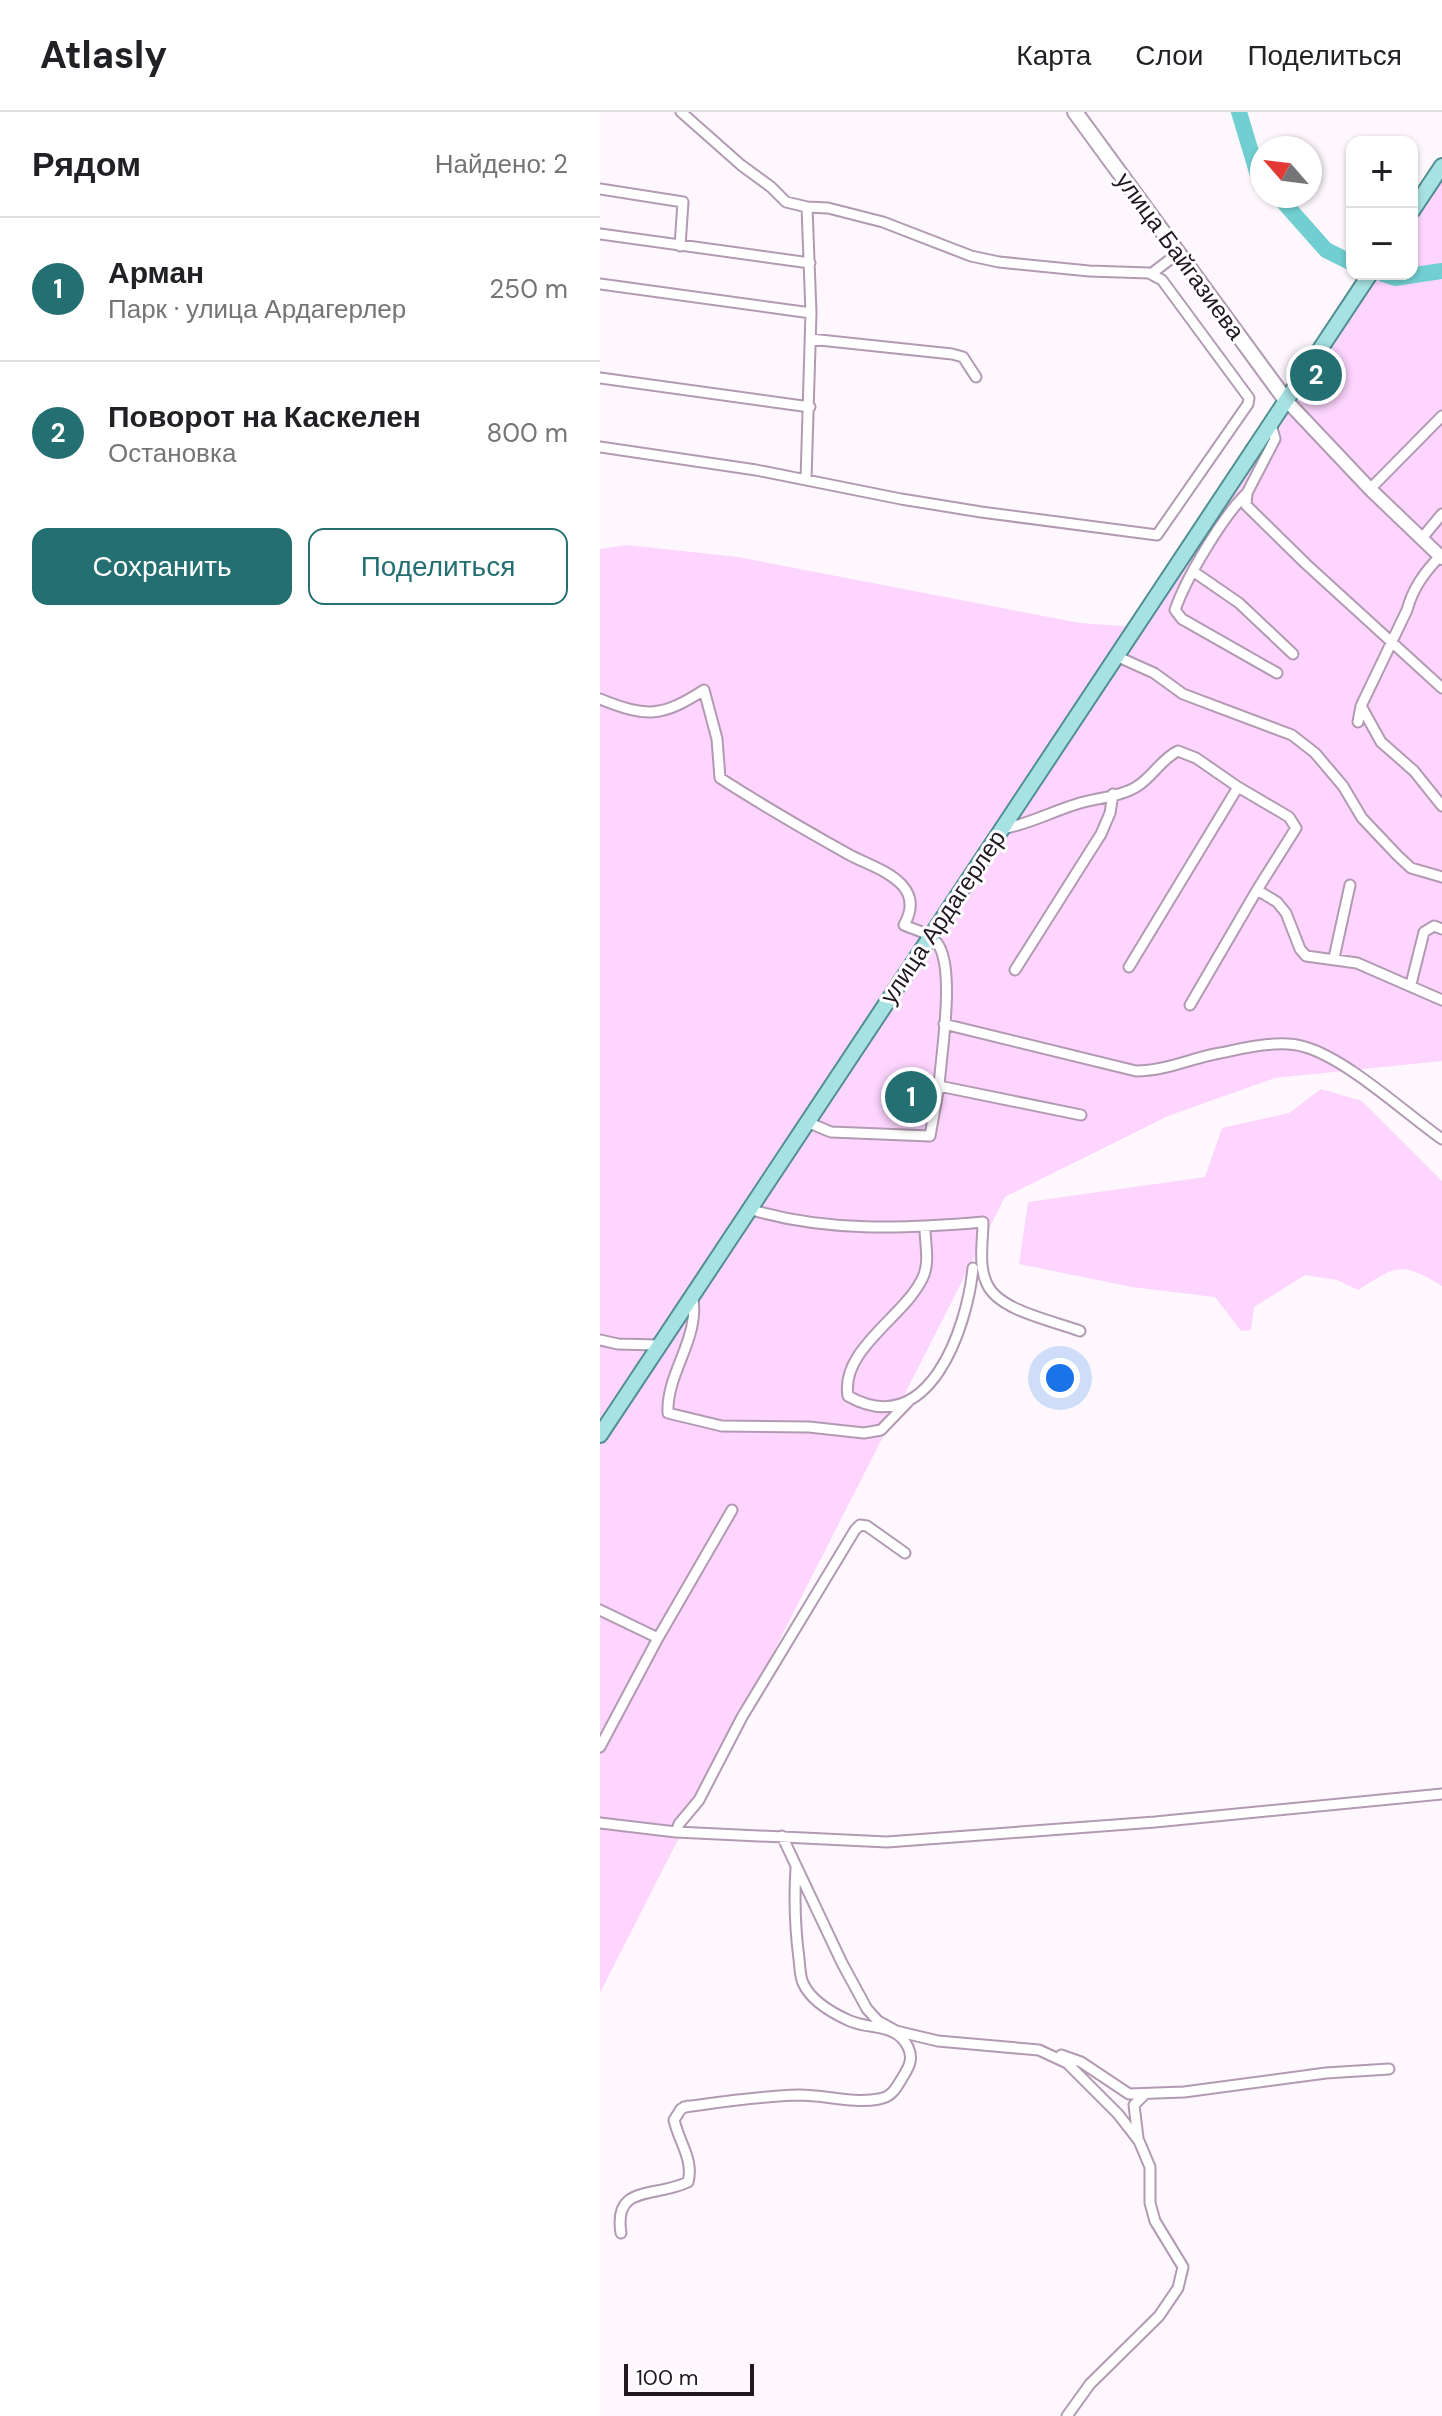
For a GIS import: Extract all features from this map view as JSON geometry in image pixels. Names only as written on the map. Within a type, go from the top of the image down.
[{"type":"main road","name":"улица Байгазиева","points":[[1075,112],[1285,399]]},
{"type":"main road","points":[[1414,208],[1442,166]]},
{"type":"main road","name":"улица Ардагерлер","points":[[600,1435],[1366,280]]},
{"type":"street","points":[[600,447],[756,470],[981,512],[1157,535],[1248,404],[1249,398],[1162,280],[1151,274],[999,262],[971,256],[883,222],[828,208],[786,202],[681,112]]},
{"type":"street","points":[[600,189],[683,202],[680,246]]},
{"type":"street","points":[[806,480],[811,313],[807,207]]},
{"type":"street","points":[[600,234],[810,263]]},
{"type":"street","points":[[1151,274],[1177,254]]},
{"type":"street","points":[[600,284],[811,313]]},
{"type":"street","points":[[810,339],[952,354],[963,357],[976,377]]},
{"type":"street","points":[[600,378],[810,407]]},
{"type":"street","points":[[1285,399],[1370,489],[1441,557],[1421,578],[1412,593],[1407,610],[1361,706],[1358,722]]},
{"type":"street","points":[[1370,489],[1442,416]]},
{"type":"street","points":[[1270,421],[1275,439],[1247,493],[1237,503],[1194,572],[1175,610],[1182,619],[1277,673]]},
{"type":"street","points":[[1247,493],[1246,505],[1272,533],[1442,688]]},
{"type":"street","points":[[1422,538],[1442,514]]},
{"type":"street","points":[[1194,572],[1239,603],[1293,654]]},
{"type":"street","points":[[1116,656],[1154,673],[1183,694],[1292,735],[1315,753],[1343,786],[1362,818],[1398,856],[1411,868],[1442,877]]},
{"type":"street","points":[[600,699],[643,712],[662,712],[704,690],[717,739],[720,778],[819,838],[893,877],[909,896],[910,916],[904,925],[930,936],[938,944],[945,961],[946,1007],[939,1086],[930,1136],[831,1132],[807,1122]]},
{"type":"street","points":[[1361,706],[1381,742],[1414,771],[1442,806]]},
{"type":"street","points":[[1001,829],[1023,826],[1046,814],[1129,791],[1178,751],[1196,758],[1289,817],[1296,828],[1190,1005]]},
{"type":"street","points":[[1129,967],[1238,787]]},
{"type":"street","points":[[1015,970],[1101,834],[1110,813],[1113,794]]},
{"type":"street","points":[[1334,958],[1350,885]]},
{"type":"street","points":[[1257,890],[1277,902],[1286,913],[1300,949],[1306,956],[1357,963],[1442,1000]]},
{"type":"street","points":[[1411,984],[1424,932],[1434,926],[1442,929]]},
{"type":"street","points":[[944,1024],[1136,1071],[1167,1069],[1216,1053],[1273,1045],[1307,1047],[1351,1072],[1442,1139]]},
{"type":"street","points":[[939,1086],[1081,1115]]},
{"type":"street","points":[[749,1209],[777,1218],[821,1224],[925,1228],[983,1222],[987,1285],[1002,1302],[1080,1331]]},
{"type":"street","points":[[925,1228],[925,1275],[917,1290],[864,1347],[846,1384],[848,1396],[864,1405],[884,1406],[918,1397],[952,1351],[970,1295],[973,1268]]},
{"type":"street","points":[[692,1294],[695,1309],[693,1322],[668,1400],[668,1413],[722,1426],[809,1427],[864,1433],[881,1430],[908,1402]]},
{"type":"street","points":[[600,1340],[618,1344],[658,1345]]},
{"type":"street","points":[[600,1747],[732,1510]]},
{"type":"street","points":[[676,1832],[699,1800],[742,1717],[855,1530],[860,1525],[867,1526],[905,1553]]},
{"type":"street","points":[[600,1610],[658,1638]]},
{"type":"street","points":[[600,1823],[676,1832],[887,1842],[1155,1822],[1442,1794]]},
{"type":"street","points":[[621,2233],[618,2216],[623,2203],[634,2196],[664,2191],[688,2182],[691,2170],[674,2120],[681,2109],[800,2095],[867,2100],[888,2097],[909,2066],[912,2056],[905,2042],[896,2031],[878,2021],[867,2009],[820,1920],[782,1836]]},
{"type":"street","points":[[796,1864],[795,1930],[802,1982],[813,1998],[852,2022],[938,2041],[1039,2050],[1065,2056],[1081,2062],[1129,2094],[1184,2092],[1326,2073],[1389,2069]]},
{"type":"street","points":[[1051,2054],[1078,2073],[1139,2141],[1150,2167],[1150,2203],[1155,2221],[1183,2267],[1182,2277],[1159,2316],[1090,2384],[1067,2416]]},
{"type":"street","points":[[1139,2141],[1134,2105],[1145,2094]]},
{"type":"shaded area","points":[[1442,166],[1442,1061],[1275,1078],[1168,1116],[1005,1197],[600,1993],[600,549],[627,545],[738,557],[1080,623],[1135,627],[1366,280],[1418,280],[1418,202]]},
{"type":"shaded area","points":[[1321,1089],[1362,1101],[1442,1181],[1442,1286],[1417,1273],[1399,1269],[1382,1275],[1358,1290],[1337,1280],[1305,1275],[1254,1307],[1251,1330],[1241,1331],[1215,1297],[1132,1287],[1019,1264],[1028,1202],[1205,1177],[1222,1128],[1289,1113]]},
{"type":"waterway","points":[[1239,112],[1250,149]]},
{"type":"waterway","points":[[1289,208],[1326,250],[1346,260]]},
{"type":"waterway","points":[[1418,275],[1442,271]]},
{"type":"place","name":"Поворот на Каскелен","points":[[1316,375]]},
{"type":"place","name":"Арман","points":[[911,1097]]}]
